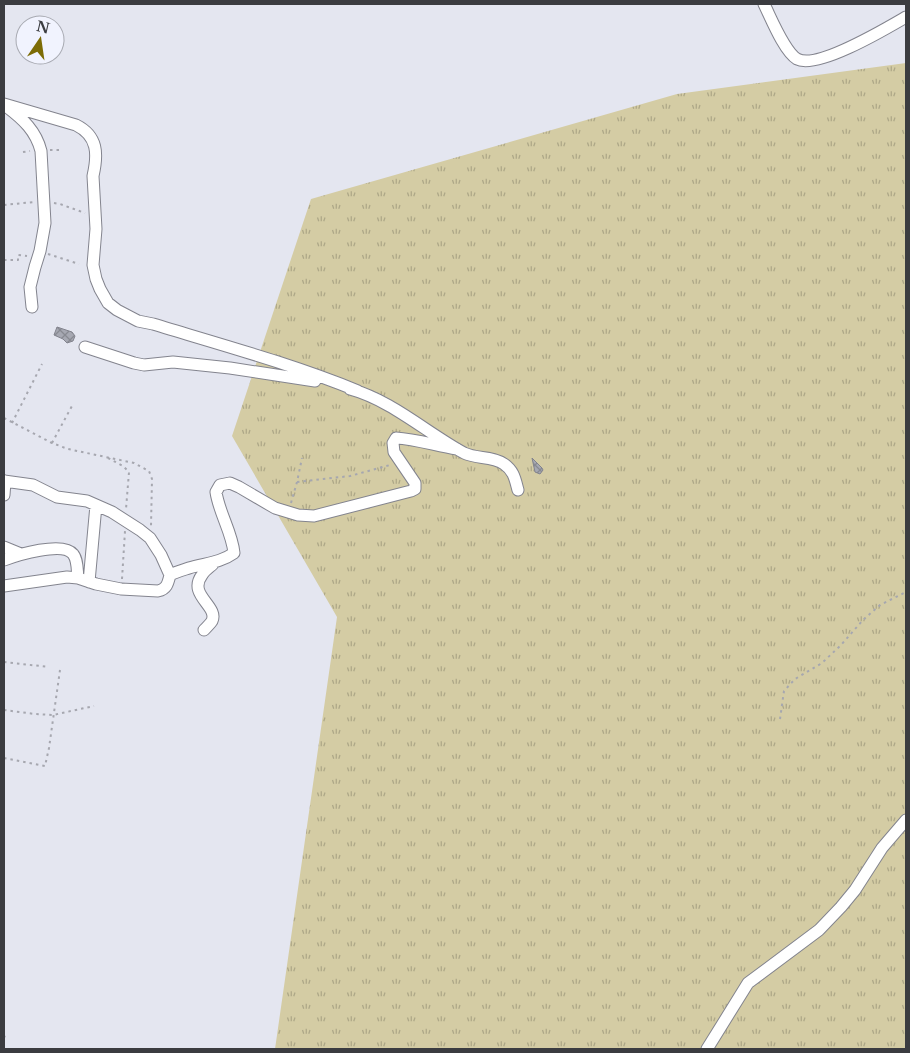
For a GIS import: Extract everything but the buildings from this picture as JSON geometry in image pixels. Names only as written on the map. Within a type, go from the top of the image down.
[{"type":"street","points":[[764,4],[787,49],[797,59],[804,61],[814,60],[850,48],[906,17]]},
{"type":"street","points":[[4,104],[28,125],[35,134],[41,151],[45,222],[40,251],[34,266],[30,287],[32,307]]},
{"type":"street","points":[[4,104],[76,125],[81,127],[92,138],[96,146],[93,176],[96,229],[93,265],[96,279],[108,303],[117,310],[138,321],[278,362],[358,391],[405,415],[466,454],[502,462],[515,476],[518,490]]},
{"type":"street","points":[[85,347],[144,365],[173,362],[230,368],[321,382],[358,391]]},
{"type":"street","points":[[168,570],[215,563],[227,558],[234,552],[233,544],[218,504],[216,492],[220,485],[230,483],[275,508],[298,515],[314,516],[415,489],[415,483],[394,452],[393,443],[396,438],[457,449]]},
{"type":"street","points":[[4,495],[4,481],[33,485],[57,497],[87,501],[112,512],[150,538],[168,570],[169,582],[166,588],[158,592],[107,587],[78,578],[67,577],[4,586]]},
{"type":"street","points":[[89,582],[96,505]]},
{"type":"street","points":[[4,546],[21,554]]},
{"type":"street","points":[[4,560],[21,554],[50,548],[70,551],[76,560],[78,578]]},
{"type":"street","points":[[204,630],[212,622],[213,616],[210,608],[200,595],[199,581],[202,574],[215,563]]},
{"type":"street","points":[[707,1049],[748,983],[819,930],[855,890],[882,848],[906,820]]},
{"type":"path","points":[[4,205],[44,201],[87,213]]},
{"type":"path","points":[[40,251],[80,264]]},
{"type":"path","points":[[4,260],[18,260],[18,255],[27,256]]},
{"type":"path","points":[[12,423],[42,364]]},
{"type":"path","points":[[52,443],[73,404]]},
{"type":"path","points":[[4,418],[52,443],[68,449],[134,463],[149,471],[152,479],[150,538]]},
{"type":"path","points":[[288,512],[302,458]]},
{"type":"path","points":[[297,482],[350,476],[389,465],[405,469]]},
{"type":"path","points":[[780,719],[784,691],[795,678],[822,663],[842,646],[863,620],[880,605],[906,592]]},
{"type":"path","points":[[4,662],[49,667]]},
{"type":"path","points":[[4,758],[45,766],[60,670]]},
{"type":"path","points":[[4,710],[53,715],[94,706]]},
{"type":"path","points":[[4,1038],[6,1033]]},
{"type":"green space","points":[[906,63],[906,1049],[275,1049],[337,617],[232,436],[311,199],[677,94]]}]
